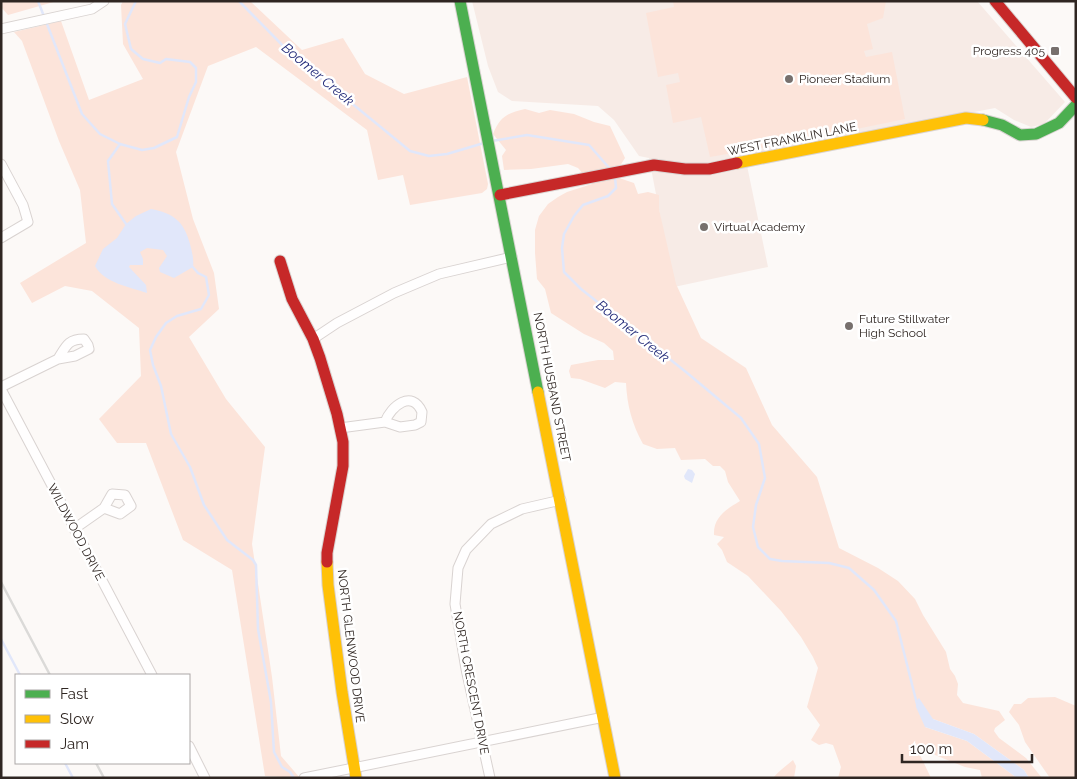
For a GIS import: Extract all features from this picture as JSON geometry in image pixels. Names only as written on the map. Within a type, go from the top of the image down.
[{"type":"street","points":[[1,29],[92,9],[104,1]]},
{"type":"street","name":"NORTH HUSBAND STREET","points":[[460,1],[615,778]]},
{"type":"street","points":[[995,1],[1076,98]]},
{"type":"street","name":"WEST FRANKLIN LANE","points":[[500,195],[654,165],[684,169],[710,169],[966,118],[985,119],[1008,127],[1018,135],[1030,135],[1045,132],[1070,113],[1076,105]]},
{"type":"street","points":[[1,164],[23,205],[28,222],[1,238]]},
{"type":"street","points":[[313,339],[337,323],[394,293],[440,274],[512,257]]},
{"type":"street","name":"NORTH GLENWOOD DRIVE","points":[[280,261],[292,299],[313,339],[332,395],[340,428],[343,466],[327,553],[328,577],[342,692],[355,773]]},
{"type":"street","points":[[1,388],[58,358]]},
{"type":"street","name":"WILDWOOD DRIVE","points":[[1,388],[151,674]]},
{"type":"street","points":[[340,428],[385,422]]},
{"type":"street","name":"NORTH CRESCENT DRIVE","points":[[490,778],[468,678],[455,604],[458,568],[466,550],[491,524],[522,509],[561,500]]},
{"type":"street","points":[[74,529],[104,508]]},
{"type":"street","points":[[304,778],[355,773],[483,742],[604,717]]},
{"type":"street","points":[[190,748],[206,778]]},
{"type":"shaded area","points":[[1,1],[57,1],[8,15],[1,7]]},
{"type":"shaded area","points":[[123,1],[250,1],[302,50],[343,38],[365,74],[404,94],[467,77],[488,184],[487,189],[482,193],[410,205],[403,175],[378,180],[367,130],[256,47],[208,66],[176,152],[193,219],[214,273],[219,309],[189,337],[226,399],[265,447],[252,544],[272,677],[281,756],[300,778],[265,776],[232,570],[183,540],[146,443],[117,443],[99,419],[141,376],[139,328],[92,291],[65,286],[32,303],[20,283],[86,243],[80,190],[59,141],[22,41],[14,32],[61,21],[89,100],[143,79],[123,44],[121,5]]},
{"type":"shaded area","points":[[472,1],[977,1],[1065,102],[1044,124],[1031,127],[1014,120],[995,108],[745,156],[768,267],[674,287],[649,158],[639,156],[614,120],[598,106],[512,101],[498,92],[488,66]]},
{"type":"shaded area","name":"Pioneer Stadium","points":[[673,1],[886,1],[883,18],[867,24],[873,49],[864,51],[866,57],[892,52],[905,119],[710,157],[701,117],[673,123],[666,85],[680,82],[678,73],[658,77],[646,13],[674,7]]},
{"type":"shaded area","points":[[525,109],[539,113],[550,110],[574,114],[610,126],[625,158],[618,169],[619,178],[634,183],[638,194],[648,192],[659,195],[659,209],[676,284],[701,338],[746,368],[772,425],[817,477],[839,548],[878,568],[898,581],[915,599],[946,652],[950,669],[958,684],[957,695],[963,703],[999,711],[1005,720],[994,731],[999,738],[1026,758],[1042,778],[1029,778],[1024,770],[974,734],[933,719],[925,727],[967,741],[1017,778],[982,778],[980,770],[965,767],[935,755],[928,744],[919,748],[920,755],[931,778],[838,778],[841,767],[833,745],[826,743],[819,745],[811,740],[820,725],[807,707],[818,668],[813,657],[801,637],[781,611],[748,576],[727,562],[717,544],[724,537],[714,535],[718,518],[740,501],[728,482],[725,471],[720,466],[713,466],[705,459],[681,460],[675,448],[657,449],[643,444],[631,414],[626,383],[615,382],[605,388],[580,379],[571,378],[569,371],[571,365],[598,360],[614,360],[613,351],[604,343],[584,334],[551,313],[545,289],[537,279],[535,230],[539,216],[548,204],[567,192],[592,184],[578,168],[568,164],[531,169],[504,170],[502,156],[506,150],[493,134],[501,120],[513,112]]},
{"type":"shaded area","points":[[1055,697],[1076,706],[1076,778],[1050,778],[1025,742],[1019,725],[1009,712],[1014,704],[1021,704],[1028,698]]},
{"type":"shaded area","points":[[793,760],[796,766],[794,778],[773,778],[780,771]]},
{"type":"water","points":[[151,209],[166,213],[181,224],[188,236],[193,255],[193,267],[174,278],[160,272],[159,268],[167,256],[163,250],[147,248],[140,252],[143,265],[130,265],[129,267],[146,285],[147,293],[105,277],[95,266],[103,249],[117,238],[126,224],[136,216]]},
{"type":"water","points":[[688,469],[692,470],[695,474],[692,483],[685,479],[684,476]]},
{"type":"water","points":[[919,698],[933,719],[974,734],[1024,770],[1029,778],[1017,778],[967,741],[925,727],[916,707],[916,701]]},
{"type":"waterway","name":"Boomer Creek","points":[[38,1],[82,114],[100,134],[120,144],[142,150],[154,148],[177,137],[189,97],[196,82],[196,68],[190,62],[166,59],[160,63],[143,59],[131,49],[125,24],[136,1]]},
{"type":"waterway","name":"Boomer Creek","points":[[239,1],[289,52],[410,151],[429,156],[447,154],[484,143]]},
{"type":"waterway","name":"Boomer Creek","points":[[492,141],[527,135],[589,145],[611,170]]},
{"type":"waterway","points":[[120,144],[108,161],[112,204],[128,225]]},
{"type":"waterway","name":"Boomer Creek","points":[[615,177],[616,188],[608,196],[583,205],[564,234],[562,248],[564,272],[581,289],[741,418],[759,444],[765,478],[756,505],[753,527],[758,547],[770,559],[829,563],[849,568],[874,590],[896,621],[917,704]]},
{"type":"waterway","points":[[191,265],[198,273],[206,277],[209,295],[201,309],[177,316],[166,323],[150,350],[153,365],[161,386],[171,434],[190,467],[204,505],[227,540],[253,560],[256,565],[258,629],[271,702],[274,752],[282,767],[290,772],[294,778]]},
{"type":"waterway","points":[[1,639],[19,674]]},
{"type":"waterway","points":[[66,764],[73,778]]},
{"type":"railway","points":[[1,582],[49,674]]},
{"type":"railway","points":[[97,764],[104,778]]},
{"type":"traffic: fast","points":[[460,1],[538,392]]},
{"type":"traffic: fast","points":[[983,120],[1002,125],[1020,135],[1036,134],[1059,123],[1076,105]]},
{"type":"traffic: slow","points":[[737,163],[966,118],[983,120]]},
{"type":"traffic: slow","points":[[538,392],[615,778]]},
{"type":"traffic: slow","points":[[327,562],[328,585],[342,692],[356,778]]},
{"type":"traffic: jam","points":[[995,1],[1076,98]]},
{"type":"traffic: jam","points":[[500,195],[654,165],[685,169],[709,169],[737,163]]},
{"type":"traffic: jam","points":[[280,261],[292,299],[313,339],[320,358],[337,414],[343,442],[343,466],[327,562]]},
{"type":"place","name":"Progress 405","points":[[1055,51]]},
{"type":"place","name":"Pioneer Stadium","points":[[789,79]]},
{"type":"place","name":"Virtual Academy","points":[[704,227]]},
{"type":"place","name":"Future Stillwater High School","points":[[849,326]]}]
